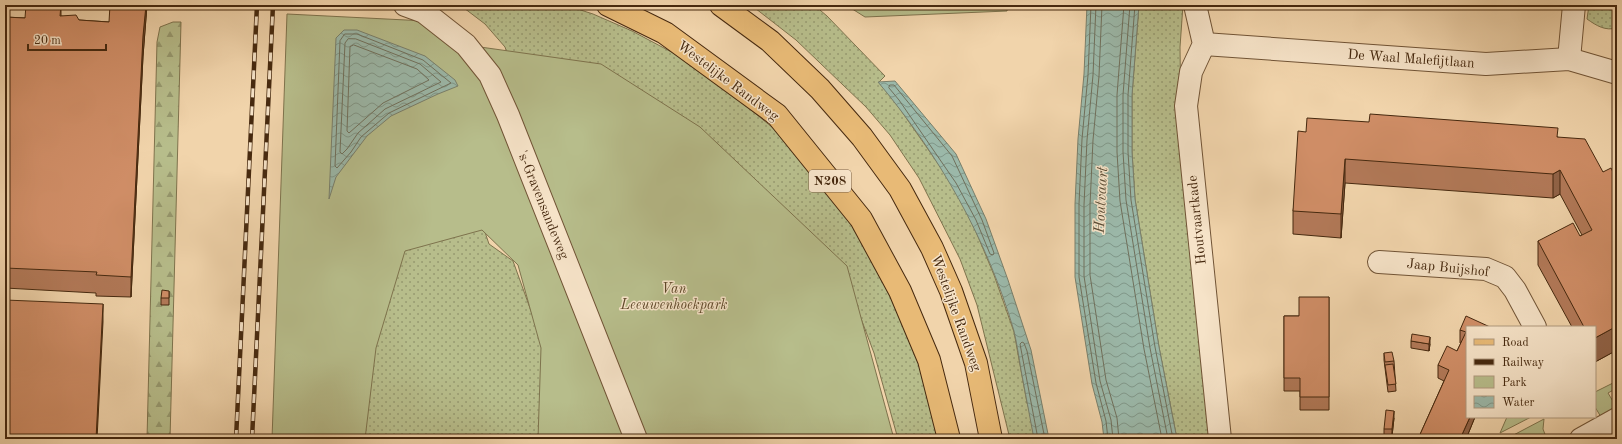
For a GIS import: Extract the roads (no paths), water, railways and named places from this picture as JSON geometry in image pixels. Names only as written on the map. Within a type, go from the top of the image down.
[{"type":"main road","name":"Westelijke Randweg","points":[[608,5],[665,33],[777,116],[861,219],[900,291],[929,360],[949,439]]},
{"type":"main road","name":"Westelijke Randweg","points":[[721,5],[770,41],[820,89],[862,137],[900,189],[932,248],[951,291],[976,363],[991,439]]},
{"type":"street","name":"'s-Gravensandeweg","points":[[405,5],[424,12],[466,45],[490,75],[508,115],[636,439]]},
{"type":"street","points":[[1195,5],[1204,44]]},
{"type":"street","points":[[1569,59],[1574,5]]},
{"type":"street","name":"De Waal Malefijtlaan","points":[[1204,44],[1486,64],[1569,59],[1617,72]]},
{"type":"street","name":"Houtvaartkade","points":[[1204,44],[1191,72],[1186,106],[1220,439]]},
{"type":"street","name":"Jaap Buijshof","points":[[1379,262],[1486,269],[1505,277],[1515,290],[1534,326]]},
{"type":"street","points":[[1585,430],[1617,419]]},
{"type":"water","name":"Houtvaart","points":[[1087,5],[1139,5],[1132,95],[1132,152],[1135,199],[1159,347],[1177,439],[1104,439],[1102,422],[1092,384],[1075,277],[1075,204]]},
{"type":"water","points":[[344,30],[357,30],[425,56],[455,80],[458,86],[391,116],[367,136],[336,177],[329,199],[336,38]]},
{"type":"water","points":[[895,81],[956,154],[986,219],[1031,350],[1049,439],[1034,439],[1014,331],[1003,297],[975,231],[959,200],[922,139],[878,82]]},
{"type":"railway","points":[[236,439],[257,5]]},
{"type":"railway","points":[[252,439],[273,5]]},
{"type":"park label","name":"Van Leeuwenhoekpark","points":[[674,298]]}]
